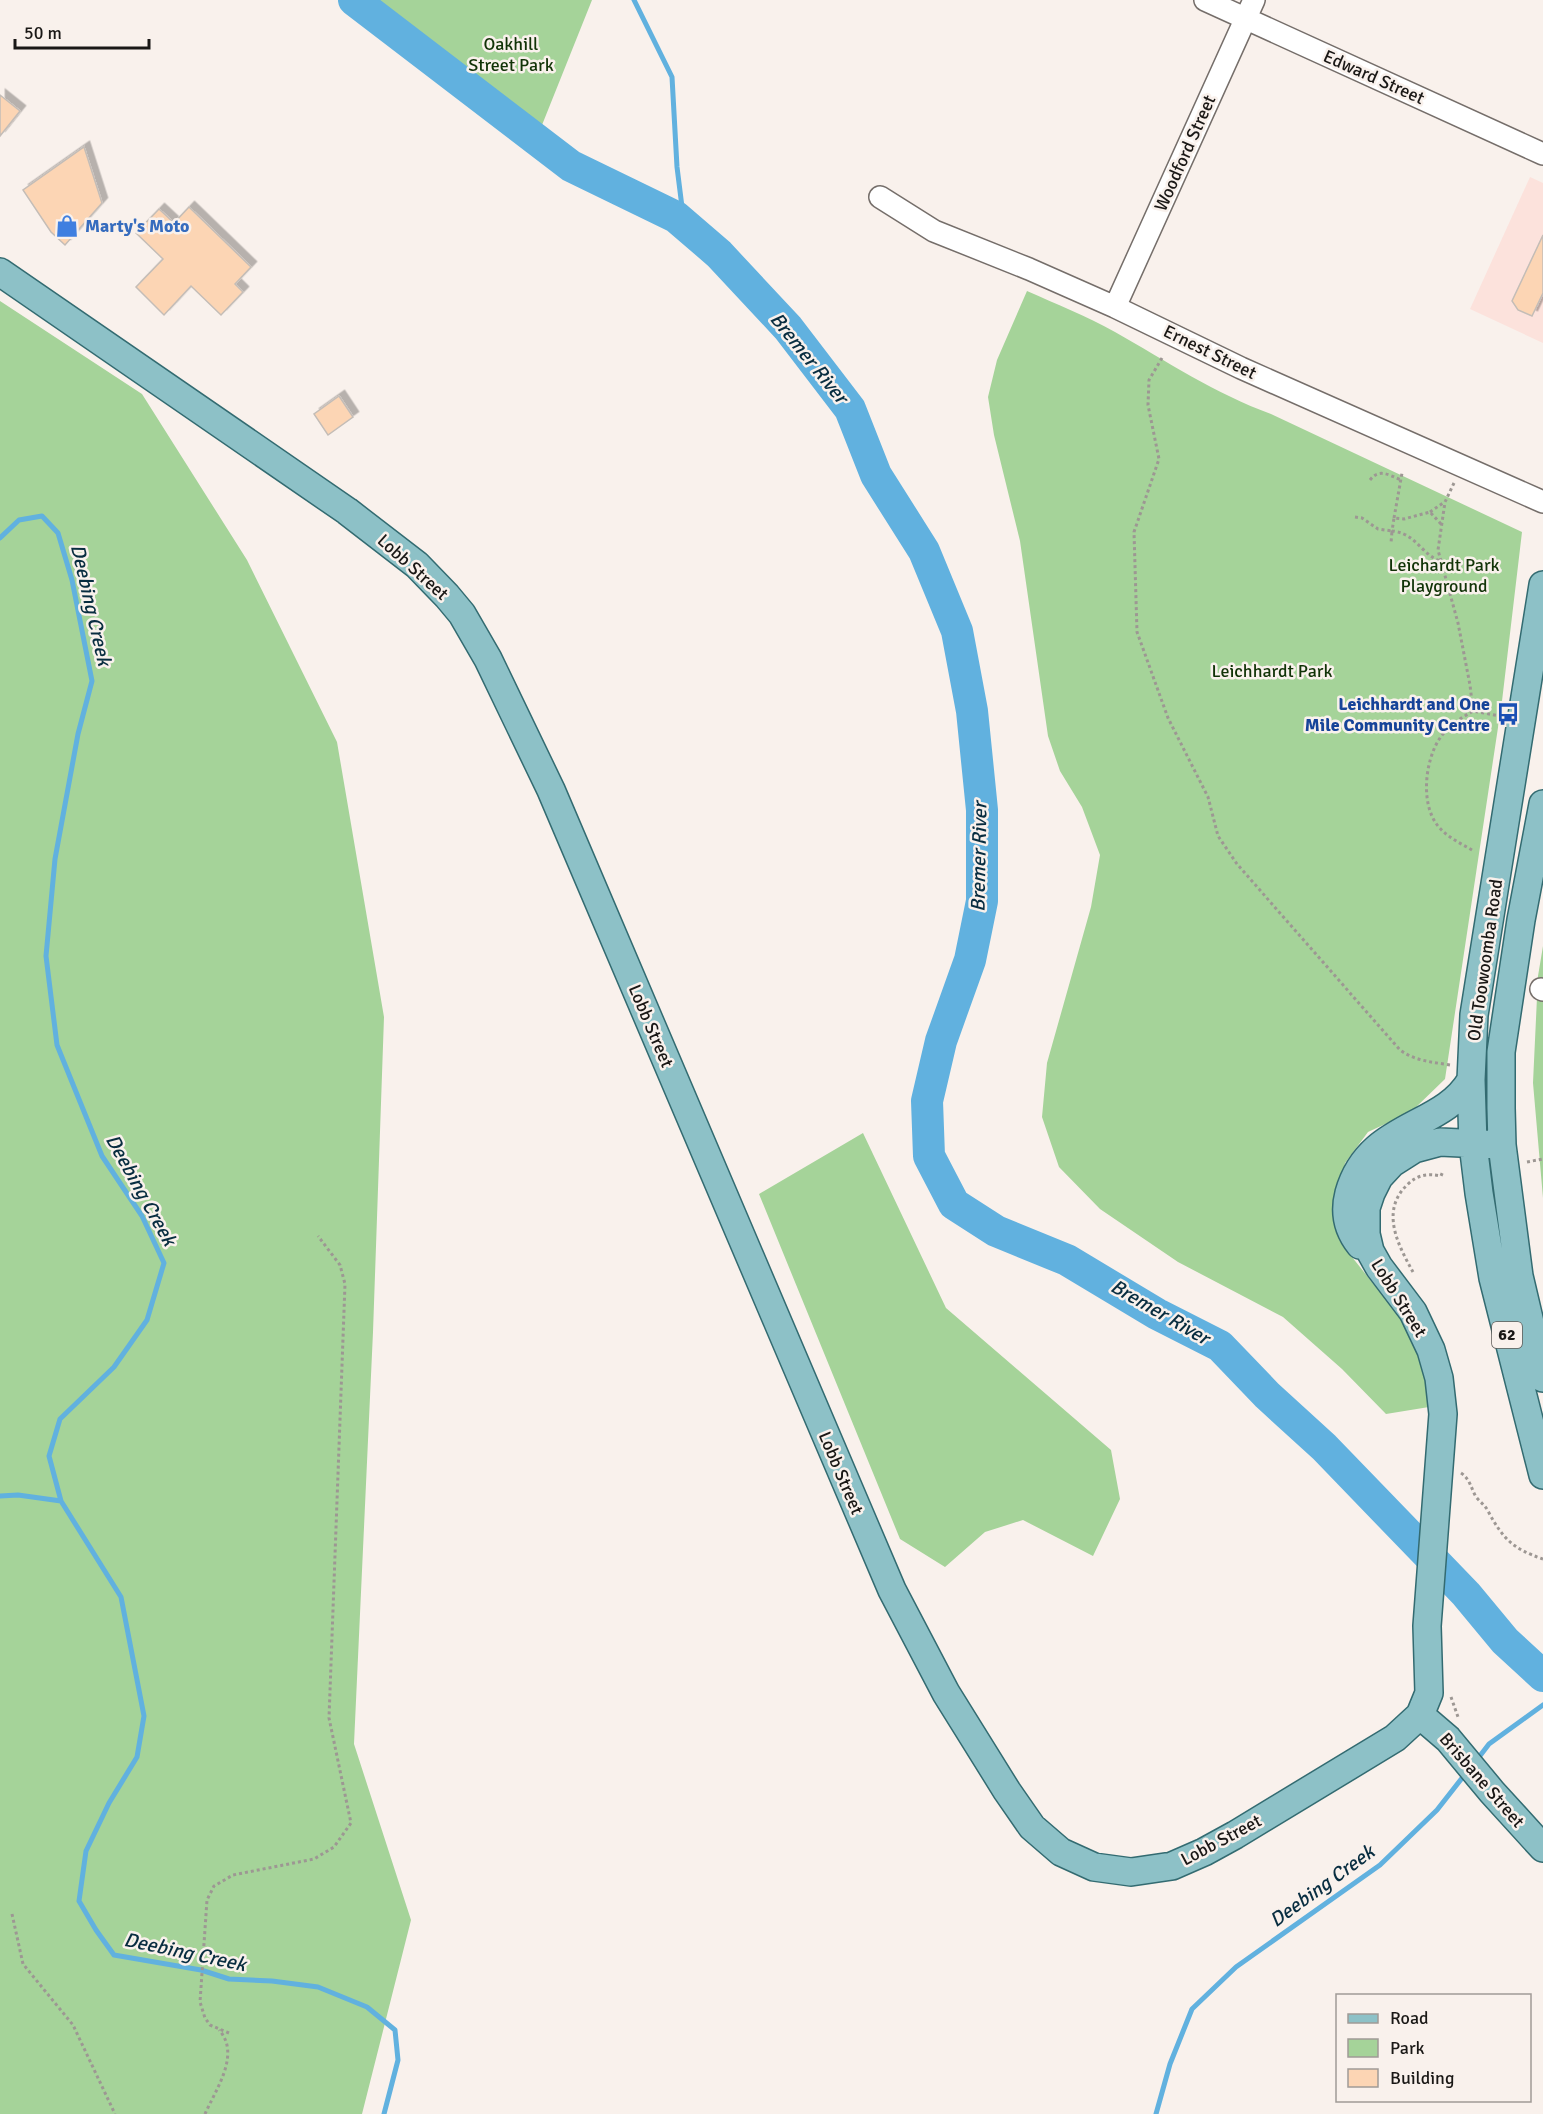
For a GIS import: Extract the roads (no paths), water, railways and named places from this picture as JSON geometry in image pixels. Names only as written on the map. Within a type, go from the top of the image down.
[{"type":"main road","name":"Lobb Street","points":[[0,272],[347,511],[417,565],[462,614],[488,659],[551,790],[767,1302],[892,1590],[946,1693],[1007,1791],[1032,1827],[1061,1852],[1094,1867],[1131,1872],[1172,1866],[1235,1835],[1395,1738],[1420,1715],[1426,1703],[1430,1684],[1427,1626],[1446,1479],[1443,1414],[1439,1378],[1432,1352],[1419,1323],[1370,1251],[1365,1224],[1368,1200],[1379,1177],[1399,1157],[1422,1146],[1440,1142],[1502,1145]]},
{"type":"main road","name":"Old Toowoomba Road","points":[[1543,585],[1474,1015],[1461,1073],[1493,1278],[1543,1475]]},
{"type":"main road","name":"Old Toowoomba Road","points":[[1543,804],[1521,920],[1501,1052],[1502,1145],[1519,1276],[1543,1378]]},
{"type":"main road","points":[[1382,1271],[1357,1241],[1348,1223],[1347,1203],[1355,1177],[1365,1161],[1380,1146],[1401,1131],[1452,1102],[1463,1092],[1461,1073]]},
{"type":"main road","name":"Brisbane Street","points":[[1420,1715],[1448,1739],[1491,1792],[1543,1848]]},
{"type":"street","name":"Edward Street","points":[[1205,0],[1250,9],[1543,154]]},
{"type":"street","name":"Woodford Street","points":[[1115,307],[1250,9]]},
{"type":"street","name":"Ernest Street","points":[[880,197],[934,231],[1115,307],[1241,368],[1543,502]]},
{"type":"waterway","name":"Bremer River","points":[[354,0],[571,166],[676,217],[719,254],[788,328],[850,409],[876,475],[924,551],[957,631],[972,711],[982,810],[982,901],[970,960],[941,1041],[927,1101],[929,1156],[954,1204],[996,1231],[1067,1260],[1157,1314],[1220,1346],[1267,1395],[1324,1447],[1466,1594],[1505,1641],[1543,1676]]},
{"type":"waterway","points":[[634,0],[672,77],[677,167],[684,223]]},
{"type":"waterway","name":"Deebing Creek","points":[[0,538],[19,520],[42,516],[58,533],[72,580],[92,681],[78,734],[55,859],[46,956],[57,1045],[102,1156],[142,1216],[164,1263],[147,1320],[114,1367],[60,1419],[49,1456],[61,1501],[121,1597],[144,1716],[137,1757],[109,1803],[86,1851],[79,1901],[114,1955],[201,1970],[229,1979],[272,1981],[318,1987],[367,2007],[395,2030],[398,2060],[384,2114]]},
{"type":"waterway","points":[[0,1496],[18,1495],[61,1501]]},
{"type":"waterway","name":"Deebing Creek","points":[[1476,1761],[1489,1744],[1543,1705]]},
{"type":"waterway","name":"Deebing Creek","points":[[1156,2114],[1170,2064],[1192,2009],[1236,1967],[1380,1865],[1437,1810],[1466,1773]]},
{"type":"place","name":"Marty's Moto","points":[[67,226]]},
{"type":"place","name":"Leichhardt and One Mile Community Centre","points":[[1508,714]]},
{"type":"park label","name":"Oakhill Street Park","points":[[511,54]]},
{"type":"park label","name":"Leichardt Park Playground","points":[[1444,575]]},
{"type":"park label","name":"Leichhardt Park","points":[[1272,671]]}]
